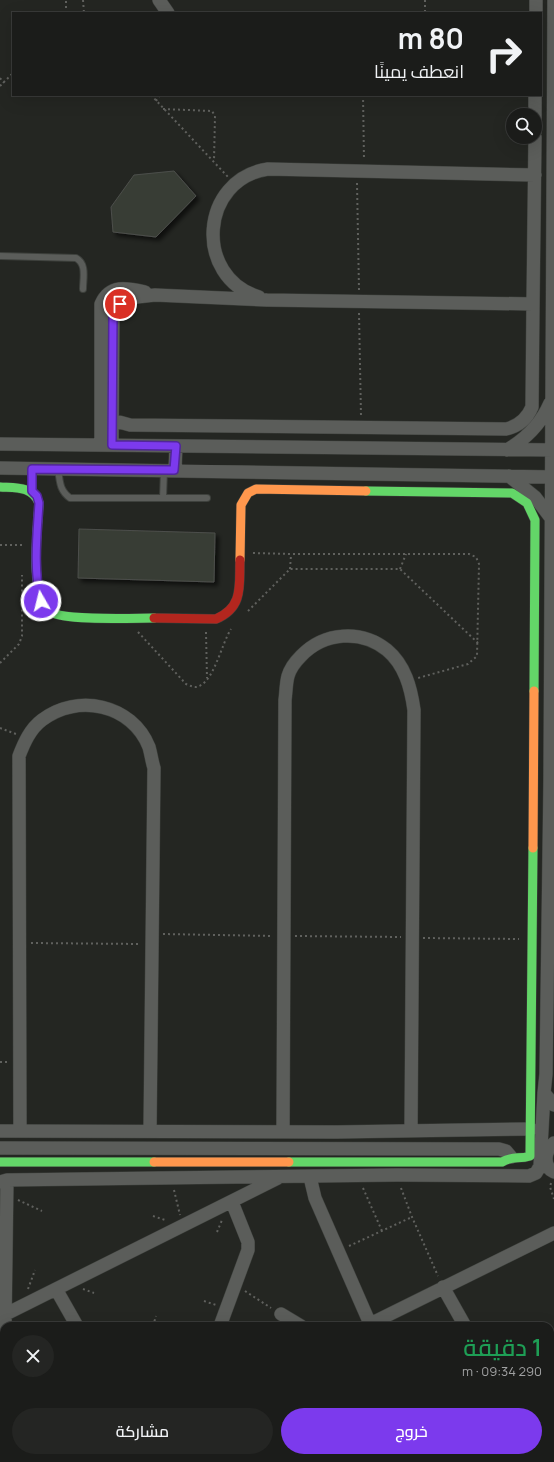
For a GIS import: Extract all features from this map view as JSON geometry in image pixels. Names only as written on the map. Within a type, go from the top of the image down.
[{"type":"street","points":[[159,0],[167,12]]},
{"type":"street","points":[[536,0],[536,12]]},
{"type":"street","points":[[3,1319],[6,1194],[3,1181],[397,1175],[533,1175],[540,1166],[546,1074],[550,960],[552,690],[550,518],[553,450],[551,400],[554,278],[554,0]]},
{"type":"street","points":[[535,96],[535,108]]},
{"type":"street","points":[[112,420],[130,425],[506,429],[513,427],[525,419],[532,407],[535,144]]},
{"type":"street","points":[[267,300],[253,296],[240,288],[229,278],[220,266],[212,237],[213,222],[225,195],[235,184],[256,171],[268,169],[535,175]]},
{"type":"street","points":[[106,445],[101,304],[107,294],[117,289],[130,289],[155,295]]},
{"type":"street","points":[[106,445],[112,420],[113,316],[120,304],[128,298],[155,295],[267,300],[533,304]]},
{"type":"street","points":[[507,450],[526,437],[534,429],[544,415],[551,400]]},
{"type":"street","points":[[0,444],[553,450]]},
{"type":"street","points":[[169,470],[176,446]]},
{"type":"street","points":[[0,468],[552,477]]},
{"type":"street","points":[[32,469],[32,491]]},
{"type":"street","points":[[509,476],[535,497],[550,518]]},
{"type":"street","points":[[0,487],[26,488],[37,496],[39,503],[37,546],[38,591],[41,601],[52,614],[67,617],[126,619],[216,619],[225,616],[232,610],[237,602],[239,593],[241,505],[248,493],[256,489],[512,493],[521,496],[528,502],[535,520],[530,1156],[524,1158],[511,1157],[502,1162],[0,1162]]},
{"type":"street","points":[[283,1130],[285,700],[288,675],[296,660],[308,648],[323,640],[334,637],[356,636],[372,641],[387,650],[398,663],[408,681],[414,710],[411,1130]]},
{"type":"street","points":[[20,1131],[19,756],[26,737],[40,721],[59,709],[80,704],[101,706],[121,714],[138,729],[149,747],[154,768],[150,1131]]},
{"type":"street","points":[[544,1093],[554,1104]]},
{"type":"street","points":[[0,1131],[283,1130],[338,1132],[531,1129]]},
{"type":"street","points":[[337,1149],[338,1132]]},
{"type":"street","points":[[553,1175],[547,1163],[548,1149],[554,1143]]},
{"type":"street","points":[[0,1148],[499,1149],[506,1151],[511,1157]]},
{"type":"street","points":[[162,1148],[162,1162]]},
{"type":"street","points":[[3,1319],[56,1289],[280,1177]]},
{"type":"street","points":[[310,1177],[314,1198],[368,1322]]},
{"type":"street","points":[[221,1322],[248,1246],[232,1202]]},
{"type":"street","points":[[375,1322],[554,1233]]},
{"type":"street","points":[[443,1287],[463,1322]]},
{"type":"street","points":[[56,1289],[75,1322]]},
{"type":"street","points":[[281,1314],[294,1322]]},
{"type":"lane","points":[[0,256],[76,258],[84,268],[83,289]]},
{"type":"lane","points":[[58,469],[60,487],[64,494],[70,498],[207,498]]},
{"type":"lane","points":[[163,498],[169,470]]},
{"type":"path","points":[[66,0],[66,12]]},
{"type":"path","points":[[83,0],[84,12]]},
{"type":"path","points":[[425,0],[425,12]]},
{"type":"path","points":[[0,86],[12,74]]},
{"type":"path","points":[[0,78],[4,82]]},
{"type":"path","points":[[151,96],[235,184]]},
{"type":"path","points":[[156,100],[159,96]]},
{"type":"path","points":[[363,96],[364,171]]},
{"type":"path","points":[[164,109],[212,111],[215,116],[214,162]]},
{"type":"path","points":[[0,545],[37,546]]},
{"type":"path","points":[[240,552],[291,554],[469,554],[476,556],[479,564],[477,656],[468,664],[408,681]]},
{"type":"path","points":[[246,613],[290,569],[291,554]]},
{"type":"path","points":[[400,569],[406,554]]},
{"type":"path","points":[[290,569],[400,569],[478,643]]},
{"type":"path","points":[[0,663],[19,644],[22,636],[21,583],[24,571]]},
{"type":"path","points":[[126,619],[186,684],[193,687],[201,685],[207,679],[230,630],[236,624]]},
{"type":"path","points":[[206,619],[207,679]]},
{"type":"path","points":[[0,728],[26,737]]},
{"type":"path","points":[[20,943],[284,936],[532,939]]},
{"type":"path","points":[[397,1175],[412,1217],[443,1287]]},
{"type":"path","points":[[553,1175],[550,1186],[554,1199]]},
{"type":"path","points":[[358,1176],[382,1231]]},
{"type":"path","points":[[171,1178],[182,1227]]},
{"type":"path","points":[[6,1194],[42,1211]]},
{"type":"path","points":[[154,1216],[182,1227]]},
{"type":"path","points":[[337,1252],[412,1217]]},
{"type":"path","points":[[235,1285],[281,1314]]},
{"type":"path","points":[[154,1322],[156,1316]]},
{"type":"building","points":[[174,171],[196,196],[156,237],[113,232],[111,207],[134,175]]},
{"type":"building","points":[[79,529],[215,533],[214,582],[78,578]]},
{"type":"traffic: fast","points":[[0,487],[18,488],[28,491],[36,497],[39,503],[36,544],[37,578],[39,592],[44,604],[51,612],[58,615],[84,618],[154,618]]},
{"type":"traffic: fast","points":[[366,491],[512,493],[527,503],[535,520],[534,691]]},
{"type":"traffic: fast","points":[[289,1162],[502,1162],[513,1158],[530,1156],[533,848]]},
{"type":"traffic: fast","points":[[0,1162],[154,1162]]},
{"type":"traffic: slow","points":[[240,560],[241,505],[248,493],[256,489],[366,491]]},
{"type":"traffic: slow","points":[[533,848],[534,691]]},
{"type":"traffic: slow","points":[[154,1162],[289,1162]]},
{"type":"traffic: jam","points":[[154,618],[216,619],[225,614],[236,602],[239,586],[240,560]]},
{"type":"route","points":[[41,601],[38,591],[37,554],[39,503],[37,496],[32,491],[32,469],[174,470],[176,446],[112,445],[113,316],[120,304]]}]
